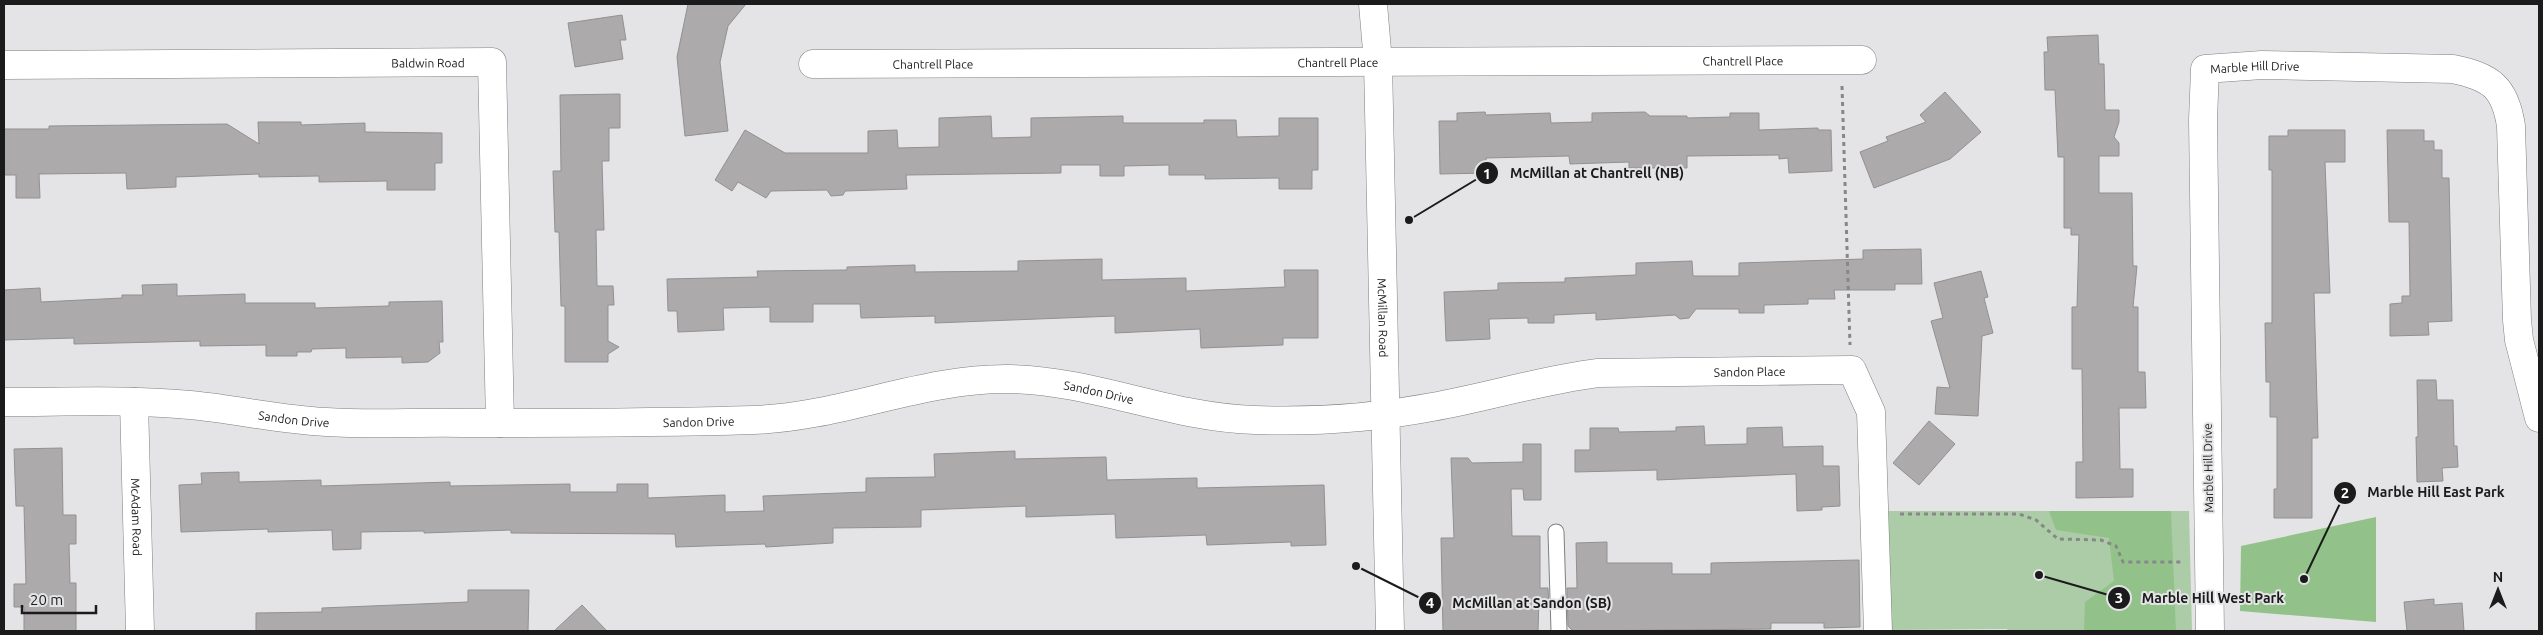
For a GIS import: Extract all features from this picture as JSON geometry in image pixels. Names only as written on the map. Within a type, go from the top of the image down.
[{"type":"street","name":"McMillan Road","points":[[1373,4],[1378,62],[1387,414],[1390,631]]},
{"type":"street","name":"Chantrell Place","points":[[813,64],[1852,60]]},
{"type":"street","name":"Baldwin Road","points":[[4,65],[492,62],[500,423]]},
{"type":"street","name":"Marble Hill Drive","points":[[2210,631],[2203,120],[2205,69],[2262,65],[2453,69],[2474,74],[2495,85],[2508,103],[2511,126],[2517,320],[2519,340],[2539,418]]},
{"type":"street","name":"Sandon Place","points":[[1387,414],[1432,407],[1562,378],[1598,373],[1852,370]]},
{"type":"street","points":[[1852,370],[1871,412],[1876,519],[1878,631]]},
{"type":"street","name":"Sandon Drive","points":[[4,402],[134,402],[190,405],[326,422],[500,423],[759,420],[846,408],[955,382],[1008,379],[1055,382],[1120,395],[1180,412],[1218,418],[1333,420],[1387,414]]},
{"type":"street","name":"McAdam Road","points":[[134,402],[140,631]]},
{"type":"lane","points":[[1556,532],[1559,631]]},
{"type":"path","points":[[1852,60],[1852,370]]},
{"type":"path","points":[[1876,519],[1890,519],[1889,514],[2019,514],[2036,520],[2058,539],[2101,540],[2116,546],[2123,562],[2209,561]]},
{"type":"green space","points":[[1886,511],[2189,511],[2192,631],[1890,630]]},
{"type":"green space","points":[[2049,511],[2171,511],[2176,631],[2084,631],[2085,602],[2114,581],[2109,538],[2056,530]]},
{"type":"green space","points":[[2376,517],[2376,622],[2240,611],[2241,546]]},
{"type":"building","points":[[688,4],[746,4],[728,26],[720,62],[728,131],[685,136],[677,57]]},
{"type":"building","points":[[622,15],[626,40],[620,40],[623,59],[575,67],[568,23]]},
{"type":"building","points":[[2098,35],[2099,64],[2104,64],[2105,110],[2119,110],[2119,122],[2114,137],[2119,143],[2119,156],[2099,156],[2099,193],[2132,193],[2133,266],[2137,266],[2133,307],[2138,307],[2138,372],[2145,372],[2146,408],[2119,408],[2120,469],[2133,469],[2133,497],[2076,498],[2076,462],[2083,462],[2082,369],[2072,369],[2072,307],[2077,307],[2079,235],[2071,235],[2071,228],[2064,228],[2064,157],[2058,157],[2055,90],[2045,90],[2044,52],[2048,52],[2047,37]]},
{"type":"building","points":[[1945,92],[1981,132],[1950,159],[1874,188],[1860,152],[1888,141],[1886,137],[1926,122],[1920,115]]},
{"type":"building","points":[[620,94],[620,128],[609,128],[609,161],[602,161],[604,230],[596,230],[597,286],[613,286],[614,305],[608,305],[608,341],[619,347],[608,354],[608,362],[565,362],[565,306],[561,306],[559,232],[555,232],[553,171],[561,171],[560,95]]},
{"type":"building","points":[[1485,112],[1486,115],[1550,113],[1551,123],[1592,122],[1592,113],[1645,112],[1650,116],[1687,116],[1687,118],[1730,117],[1730,113],[1759,113],[1759,130],[1818,128],[1818,130],[1831,130],[1832,171],[1789,173],[1788,158],[1779,159],[1779,155],[1687,156],[1687,168],[1629,168],[1629,162],[1570,164],[1569,156],[1486,158],[1487,173],[1440,174],[1439,121],[1457,121],[1457,113]]},
{"type":"building","points":[[991,116],[992,138],[1031,137],[1031,118],[1123,116],[1123,123],[1204,123],[1204,120],[1236,120],[1237,137],[1279,136],[1279,118],[1318,118],[1318,170],[1312,170],[1312,189],[1279,189],[1279,178],[1205,179],[1205,175],[1169,175],[1169,165],[1124,166],[1124,176],[1100,176],[1100,165],[1061,165],[1061,173],[906,175],[907,189],[845,191],[843,195],[831,196],[827,190],[771,191],[766,198],[738,182],[732,191],[715,180],[745,130],[785,153],[868,153],[868,131],[897,130],[898,148],[939,147],[939,118]]},
{"type":"building","points":[[258,122],[301,122],[301,125],[365,123],[365,132],[442,133],[442,163],[435,163],[435,190],[387,190],[387,181],[319,182],[319,176],[259,177],[259,174],[176,177],[176,187],[127,189],[126,173],[39,174],[40,198],[16,198],[16,175],[4,175],[4,129],[49,129],[49,126],[227,124],[259,144]]},
{"type":"building","points":[[2288,130],[2345,130],[2345,162],[2325,162],[2330,293],[2314,293],[2318,438],[2312,438],[2312,518],[2274,518],[2274,489],[2277,489],[2277,417],[2270,417],[2270,382],[2266,382],[2265,323],[2272,323],[2272,170],[2269,170],[2269,136],[2288,136]]},
{"type":"building","points":[[2387,130],[2424,130],[2424,141],[2434,141],[2434,150],[2442,150],[2442,178],[2449,178],[2452,321],[2428,322],[2429,335],[2390,336],[2390,304],[2402,303],[2402,296],[2410,296],[2409,222],[2389,222]]},
{"type":"building","points":[[1921,249],[1922,284],[1895,284],[1895,290],[1834,290],[1835,299],[1808,299],[1808,304],[1764,305],[1764,313],[1739,313],[1739,309],[1696,309],[1689,318],[1680,319],[1675,315],[1596,320],[1596,313],[1554,315],[1554,323],[1528,323],[1528,318],[1489,319],[1490,339],[1446,341],[1444,292],[1498,290],[1498,283],[1565,282],[1565,278],[1636,275],[1636,263],[1692,261],[1693,276],[1739,276],[1739,263],[1863,259],[1863,250]]},
{"type":"building","points":[[1102,259],[1102,280],[1186,278],[1186,291],[1285,287],[1284,270],[1318,270],[1318,338],[1283,338],[1283,345],[1201,348],[1200,329],[1115,333],[1115,316],[935,323],[935,316],[861,318],[860,304],[813,304],[813,322],[770,322],[770,307],[723,308],[724,330],[678,332],[677,311],[668,311],[667,279],[758,277],[757,271],[847,270],[847,267],[915,265],[915,272],[1018,271],[1018,261]]},
{"type":"building","points":[[1981,271],[1988,297],[1984,298],[1993,333],[1982,336],[1978,416],[1935,414],[1937,387],[1950,388],[1931,321],[1943,318],[1934,283]]},
{"type":"building","points":[[177,284],[177,296],[245,294],[245,303],[315,303],[315,308],[389,306],[389,302],[442,301],[443,342],[439,342],[440,353],[428,362],[402,363],[402,357],[346,358],[346,348],[312,349],[311,352],[297,352],[297,356],[266,356],[266,345],[200,346],[200,341],[74,344],[74,338],[4,340],[4,290],[40,288],[41,302],[122,298],[122,295],[143,295],[142,285]]},
{"type":"building","points":[[2417,380],[2436,380],[2437,400],[2453,400],[2454,446],[2457,446],[2458,467],[2442,468],[2443,481],[2417,482]]},
{"type":"building","points":[[1929,421],[1955,444],[1919,485],[1893,463]]},
{"type":"building","points":[[1704,426],[1705,445],[1747,444],[1747,428],[1782,427],[1783,447],[1823,446],[1823,466],[1839,466],[1840,506],[1822,507],[1822,510],[1797,511],[1796,474],[1657,480],[1657,470],[1575,472],[1575,450],[1590,450],[1590,428],[1618,428],[1619,432],[1676,431],[1676,427]]},
{"type":"building","points":[[1523,444],[1541,444],[1541,500],[1524,500],[1523,489],[1511,489],[1512,536],[1540,536],[1540,588],[1548,588],[1549,607],[1539,598],[1538,631],[1443,631],[1441,538],[1454,538],[1451,458],[1468,458],[1472,463],[1523,462]]},
{"type":"building","points":[[62,448],[63,515],[76,515],[76,544],[69,544],[70,583],[76,583],[76,631],[24,631],[24,607],[14,607],[14,584],[26,584],[24,506],[16,506],[14,449]]},
{"type":"building","points":[[1015,451],[1015,459],[1106,457],[1107,480],[1197,478],[1197,488],[1324,485],[1326,545],[1291,546],[1291,542],[1207,545],[1206,535],[1116,538],[1115,514],[1026,517],[1026,506],[921,510],[921,527],[833,528],[833,543],[766,547],[765,544],[676,547],[675,534],[511,533],[511,530],[424,533],[424,531],[361,532],[361,549],[333,550],[332,530],[268,532],[268,529],[181,532],[179,485],[202,484],[201,473],[239,472],[239,482],[321,480],[321,486],[450,482],[450,486],[570,484],[570,492],[617,492],[617,484],[648,484],[648,498],[725,495],[725,512],[764,511],[763,496],[866,492],[866,478],[935,477],[934,454]]},
{"type":"building","points":[[1607,542],[1607,563],[1672,563],[1672,574],[1711,574],[1711,563],[1859,560],[1860,627],[1824,628],[1824,623],[1771,623],[1771,629],[1573,631],[1568,626],[1567,588],[1577,588],[1576,543]]},
{"type":"building","points":[[468,590],[529,590],[528,631],[256,631],[256,613],[322,612],[322,608],[468,602]]},
{"type":"building","points":[[2434,599],[2434,605],[2462,603],[2464,631],[2407,631],[2404,602]]},
{"type":"building","points":[[582,605],[607,631],[554,631]]},
{"type":"place","name":"McMillan at Chantrell (NB)","points":[[1409,220]]},
{"type":"place","name":"McMillan at Sandon (SB)","points":[[1356,566]]},
{"type":"place","name":"Marble Hill West Park","points":[[2039,575]]},
{"type":"place","name":"Marble Hill East Park","points":[[2304,579]]}]
